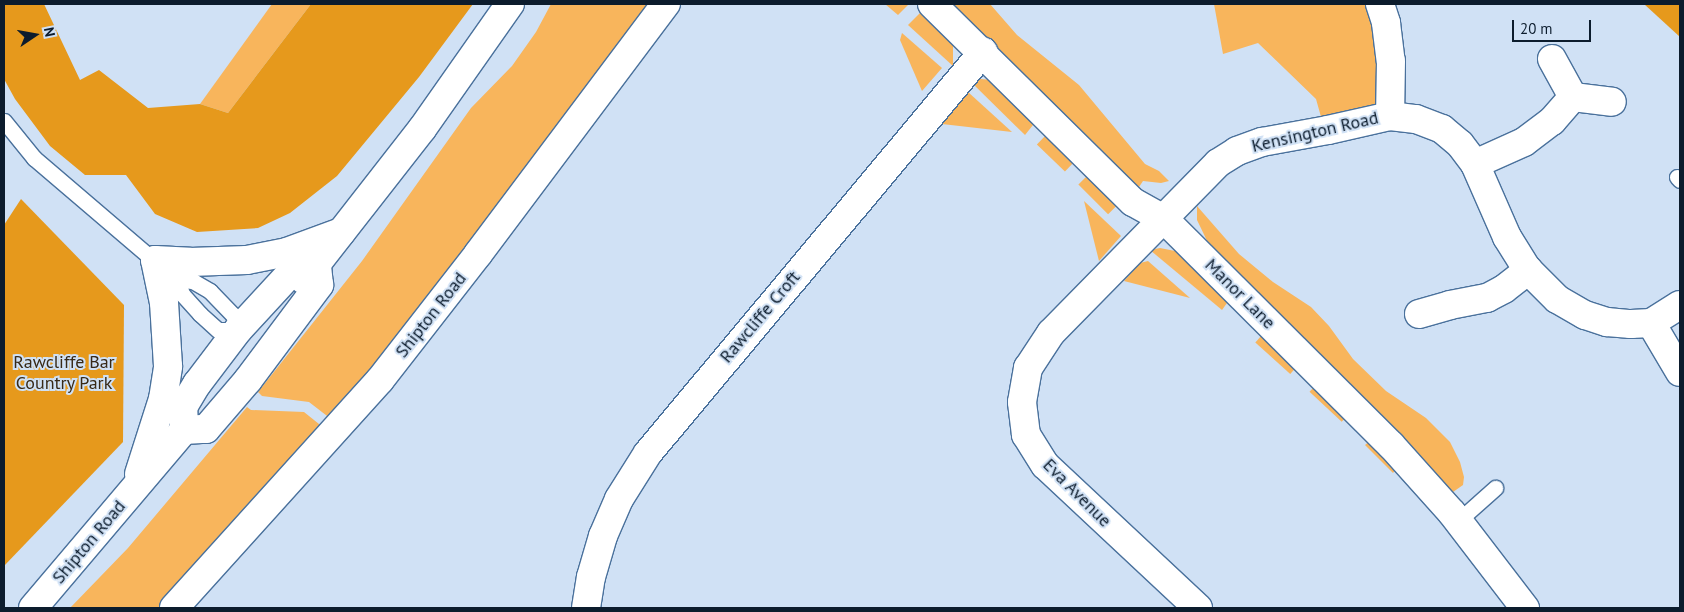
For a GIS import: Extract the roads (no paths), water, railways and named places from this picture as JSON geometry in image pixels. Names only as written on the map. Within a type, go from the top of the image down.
[{"type":"street","points":[[317,265],[297,266],[238,330],[197,384],[183,407],[184,430],[206,429],[248,380],[319,285],[317,265],[422,129],[510,4]]},
{"type":"street","name":"Shipton Road","points":[[174,608],[380,380],[478,254],[666,4]]},
{"type":"street","name":"Manor Lane","points":[[932,4],[983,52],[1133,202],[1164,219],[1391,445],[1458,521],[1525,608]]},
{"type":"street","points":[[1380,4],[1386,23],[1391,61],[1390,116]]},
{"type":"street","name":"Rawcliffe Croft","points":[[586,608],[591,577],[602,536],[619,499],[648,453],[983,52]]},
{"type":"street","points":[[1552,59],[1573,97]]},
{"type":"street","points":[[1573,97],[1612,102]]},
{"type":"street","points":[[1475,164],[1524,142],[1552,120],[1573,97]]},
{"type":"street","name":"Kensington Road","points":[[1164,219],[1218,163],[1237,151],[1262,142],[1390,116],[1416,119],[1442,129],[1460,144],[1475,164],[1507,237],[1528,270],[1557,299],[1585,315],[1607,322],[1651,323]]},
{"type":"street","name":"Eva Avenue","points":[[1164,219],[1051,333],[1028,368],[1022,402],[1026,436],[1045,465],[1198,608]]},
{"type":"street","points":[[136,485],[163,399],[168,366],[164,303],[155,260],[190,262],[247,260],[288,252],[341,232]]},
{"type":"street","points":[[1419,314],[1450,305],[1487,298],[1528,270]]},
{"type":"street","points":[[1680,305],[1651,323],[1680,372]]},
{"type":"street","points":[[238,330],[248,352],[248,380]]},
{"type":"street","name":"Shipton Road","points":[[33,608],[184,430]]},
{"type":"lane","points":[[4,121],[34,158],[177,280],[182,294],[200,314],[218,330],[238,330],[233,315],[210,291],[193,281],[177,280]]},
{"type":"lane","points":[[1458,521],[1495,488]]},
{"type":"park label","name":"Rawcliffe Bar Country Park","points":[[64,373]]}]
